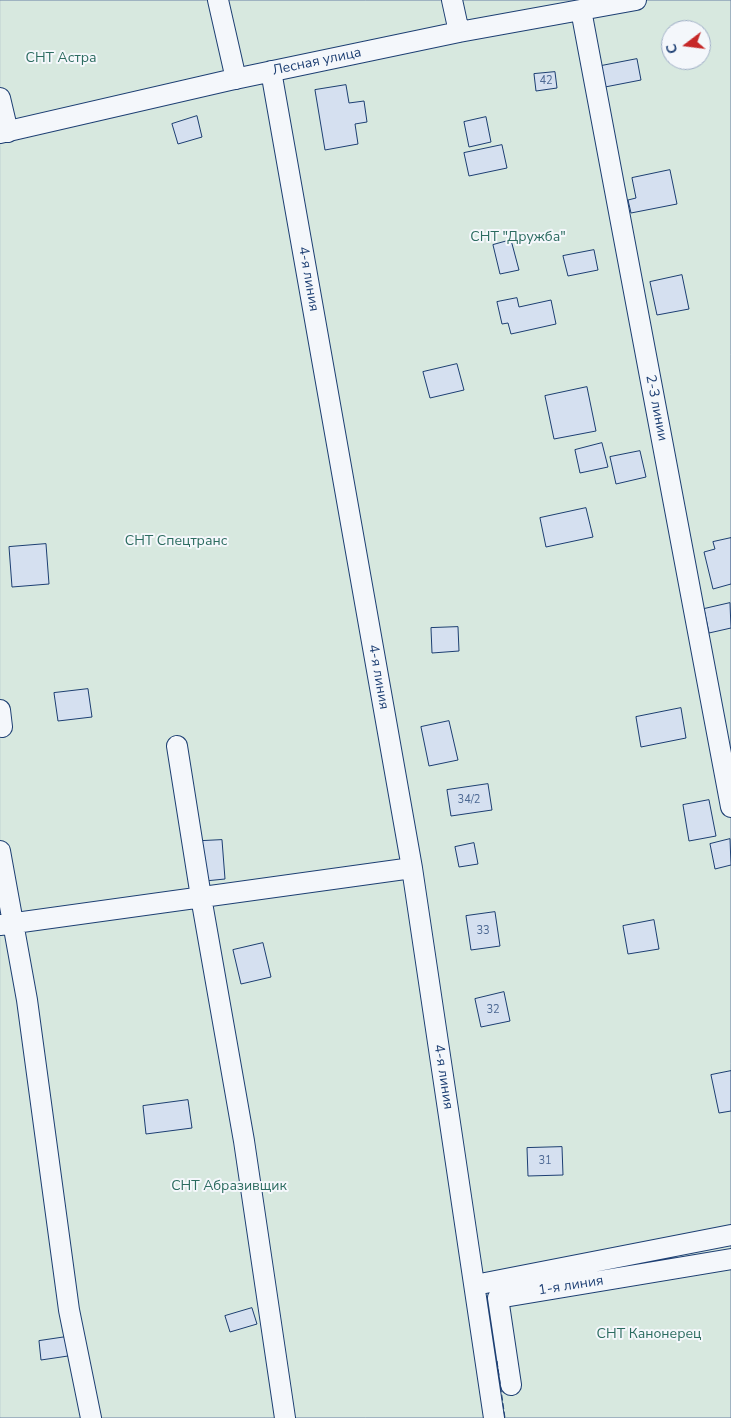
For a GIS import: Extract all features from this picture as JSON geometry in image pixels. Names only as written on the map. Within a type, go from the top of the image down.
[{"type":"street","points":[[218,0],[236,79]]},
{"type":"street","points":[[452,0],[459,32]]},
{"type":"street","name":"Лесная улица","points":[[4,132],[271,71],[459,32],[636,0]]},
{"type":"street","name":"2-3 линии","points":[[581,10],[731,807]]},
{"type":"street","name":"4-я линия","points":[[271,71],[412,868],[494,1418]]},
{"type":"street","points":[[0,98],[4,132]]},
{"type":"street","points":[[177,746],[201,897],[244,1141],[285,1418]]},
{"type":"street","points":[[0,851],[6,924],[27,1000],[69,1310],[91,1418]]},
{"type":"street","points":[[6,924],[412,868]]},
{"type":"street","points":[[475,1285],[731,1235]]},
{"type":"street","name":"1-я линия","points":[[511,1385],[498,1298],[731,1259]]},
{"type":"green space","points":[[0,0],[731,0],[731,1418],[0,1418]]},
{"type":"building","points":[[637,59],[641,80],[605,87],[601,66]]},
{"type":"building","points":[[555,72],[557,88],[536,91],[534,74]]},
{"type":"building","points":[[346,85],[349,103],[364,101],[367,122],[355,124],[358,144],[325,150],[315,90]]},
{"type":"building","points":[[197,116],[202,137],[178,144],[172,124]]},
{"type":"building","points":[[486,117],[491,142],[469,147],[464,122]]},
{"type":"building","points":[[502,145],[507,168],[469,176],[464,153]]},
{"type":"building","points":[[670,170],[677,204],[631,213],[628,200],[636,198],[632,178]]},
{"type":"building","points":[[511,240],[519,270],[500,274],[493,245]]},
{"type":"building","points":[[594,250],[598,270],[568,276],[563,256]]},
{"type":"building","points":[[682,275],[689,309],[657,315],[650,282]]},
{"type":"building","points":[[517,298],[519,307],[551,300],[556,324],[511,334],[508,323],[502,324],[497,302]]},
{"type":"building","points":[[457,364],[464,390],[430,398],[423,372]]},
{"type":"building","points":[[587,387],[596,431],[554,439],[545,396]]},
{"type":"building","points":[[602,443],[608,467],[580,473],[575,450]]},
{"type":"building","points":[[640,451],[646,477],[616,484],[610,457]]},
{"type":"building","points":[[586,508],[593,537],[546,547],[540,518]]},
{"type":"building","points":[[731,538],[731,584],[713,589],[704,552],[715,549],[713,542]]},
{"type":"building","points":[[46,544],[49,584],[12,587],[9,547]]},
{"type":"building","points":[[730,603],[731,628],[709,633],[704,609]]},
{"type":"building","points":[[458,627],[459,651],[432,653],[431,628]]},
{"type":"building","points":[[88,689],[92,717],[58,721],[54,693]]},
{"type":"building","points":[[681,708],[686,738],[641,747],[636,717]]},
{"type":"building","points":[[449,721],[458,760],[429,766],[421,727]]},
{"type":"building","points":[[488,784],[492,810],[451,816],[447,790]]},
{"type":"building","points":[[709,800],[716,836],[689,841],[683,805]]},
{"type":"building","points":[[730,839],[731,865],[715,869],[710,844]]},
{"type":"building","points":[[222,840],[225,879],[205,881],[202,841]]},
{"type":"building","points":[[474,843],[478,864],[459,867],[455,847]]},
{"type":"building","points":[[495,912],[500,946],[471,950],[466,916]]},
{"type":"building","points":[[654,920],[659,949],[628,954],[623,926]]},
{"type":"building","points":[[263,943],[271,977],[241,984],[233,950]]},
{"type":"building","points":[[504,992],[510,1021],[481,1027],[475,999]]},
{"type":"building","points":[[731,1071],[731,1111],[719,1113],[711,1075]]},
{"type":"building","points":[[188,1100],[192,1128],[146,1134],[143,1106]]},
{"type":"building","points":[[562,1147],[563,1175],[528,1176],[527,1148]]},
{"type":"building","points":[[252,1308],[257,1324],[230,1332],[225,1316]]},
{"type":"building","points":[[66,1337],[68,1356],[41,1360],[39,1341]]},
{"type":"fence","points":[[497,1361],[505,1418]]},
{"type":"park label","name":"СНТ Астра","points":[[61,59]]},
{"type":"park label","name":"СНТ \"Дружба\"","points":[[518,238]]},
{"type":"park label","name":"СНТ Спецтранс","points":[[176,542]]},
{"type":"park label","name":"СНТ Абразивщик","points":[[229,1187]]},
{"type":"park label","name":"СНТ Канонерец","points":[[649,1335]]}]
